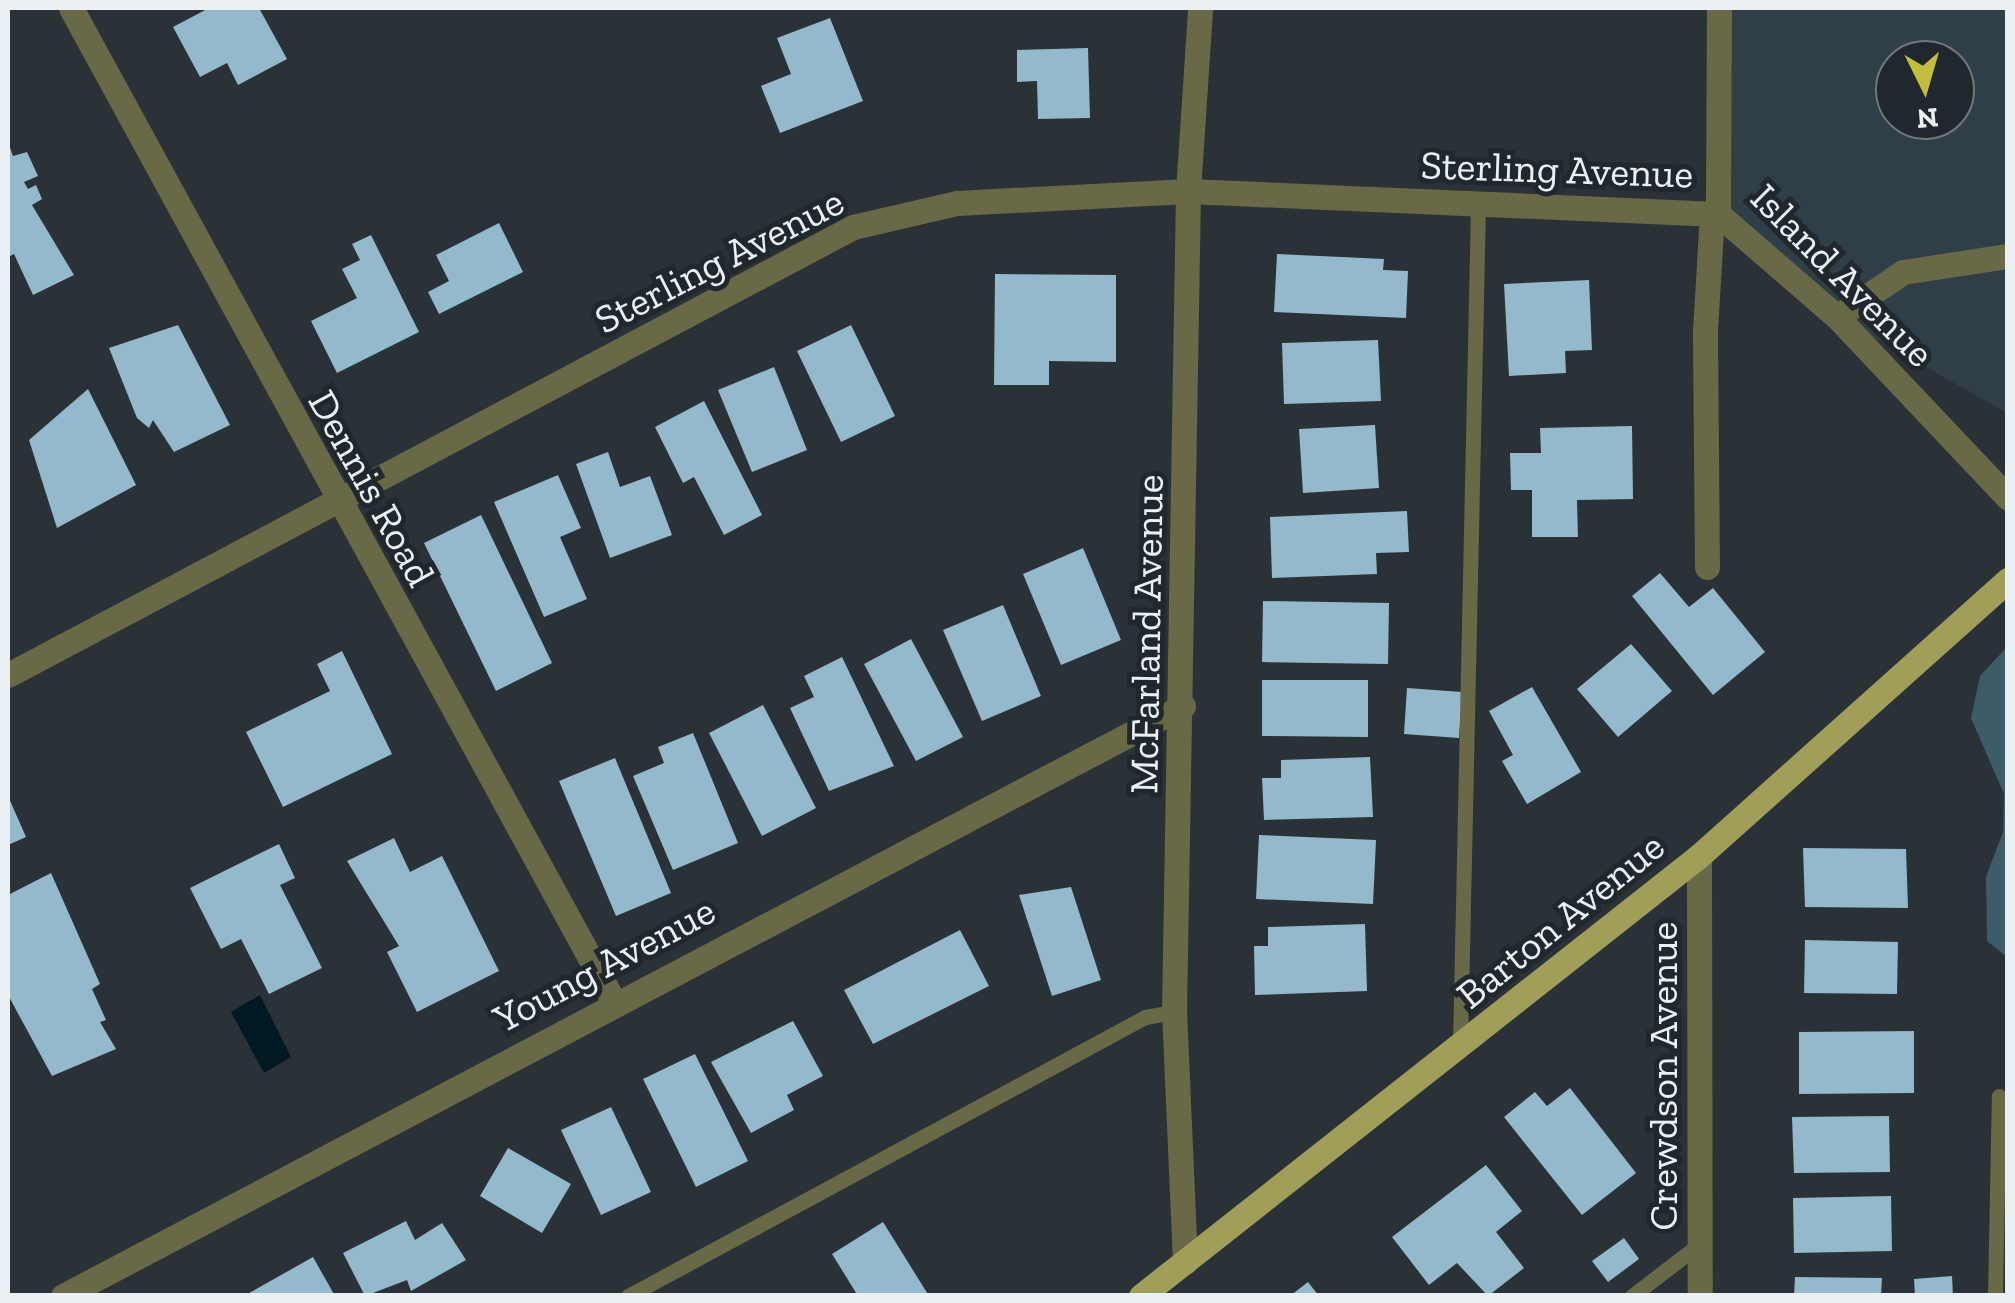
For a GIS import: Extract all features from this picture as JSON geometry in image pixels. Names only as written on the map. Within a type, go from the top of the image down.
[{"type":"main road","name":"Barton Avenue","points":[[1141,1296],[1460,1050],[1699,856],[2008,580]]},
{"type":"street","name":"Dennis Road","points":[[71,8],[335,502],[613,1000]]},
{"type":"street","name":"McFarland Avenue","points":[[1185,1262],[1174,1012],[1184,706],[1188,190],[1200,8]]},
{"type":"street","name":"Island Avenue","points":[[1707,567],[1719,8]]},
{"type":"street","name":"Sterling Avenue","points":[[8,675],[853,227],[957,203],[1188,190],[1715,214]]},
{"type":"street","name":"Island Avenue","points":[[1715,214],[1837,316],[2008,498]]},
{"type":"street","points":[[1837,316],[1903,272],[2008,256]]},
{"type":"street","name":"Young Avenue","points":[[63,1296],[613,1000],[1184,706]]},
{"type":"street","name":"Crewdson Avenue","points":[[1699,856],[1700,1296]]},
{"type":"lane","points":[[1460,1050],[1478,203]]},
{"type":"lane","points":[[628,1296],[1145,1017],[1174,1012]]},
{"type":"lane","points":[[1995,1296],[1998,1096]]},
{"type":"lane","points":[[1632,1296],[1701,1244]]},
{"type":"shaded area","points":[[1720,8],[2007,8],[2007,413],[1837,317],[1718,214]]},
{"type":"shaded area","points":[[2007,647],[2007,957],[1987,941],[1986,877],[2003,832],[2004,794],[1971,718],[1980,676]]},
{"type":"shaded area","points":[[260,995],[291,1057],[264,1073],[231,1012]]},
{"type":"building","points":[[209,8],[259,8],[287,59],[238,85],[227,63],[200,77],[173,27]]},
{"type":"building","points":[[830,18],[863,101],[780,133],[761,86],[791,74],[777,38]]},
{"type":"building","points":[[1088,48],[1090,118],[1038,119],[1037,81],[1017,82],[1017,50]]},
{"type":"building","points":[[8,142],[13,156],[27,152],[38,176],[24,182],[28,189],[36,185],[42,199],[32,205],[74,275],[33,295],[14,254],[8,257]]},
{"type":"building","points":[[499,223],[523,272],[439,314],[428,292],[449,281],[436,255]]},
{"type":"building","points":[[371,235],[419,332],[337,373],[311,321],[357,298],[342,269],[360,260],[352,244]]},
{"type":"building","points":[[1277,254],[1384,259],[1383,270],[1408,271],[1406,318],[1274,312]]},
{"type":"building","points":[[995,274],[1116,275],[1116,362],[1049,361],[1049,385],[994,385]]},
{"type":"building","points":[[1589,280],[1592,350],[1565,351],[1566,373],[1509,376],[1504,284]]},
{"type":"building","points":[[178,325],[230,425],[174,452],[153,420],[149,428],[137,418],[109,348]]},
{"type":"building","points":[[851,325],[895,416],[841,442],[797,351]]},
{"type":"building","points":[[1378,340],[1381,401],[1284,404],[1282,343]]},
{"type":"building","points":[[774,367],[807,450],[752,472],[718,390]]},
{"type":"building","points":[[88,389],[136,485],[57,528],[29,440]]},
{"type":"building","points":[[704,401],[762,515],[724,535],[694,477],[683,483],[655,427]]},
{"type":"building","points":[[1375,425],[1379,488],[1303,493],[1299,429]]},
{"type":"building","points":[[1632,426],[1633,499],[1577,500],[1578,537],[1532,537],[1532,490],[1511,490],[1510,453],[1541,453],[1540,428]]},
{"type":"building","points":[[608,452],[620,487],[650,476],[672,535],[610,558],[576,464]]},
{"type":"building","points":[[558,475],[581,528],[560,537],[587,599],[544,617],[494,502]]},
{"type":"building","points":[[1407,511],[1409,552],[1376,553],[1377,574],[1272,578],[1270,517]]},
{"type":"building","points":[[481,515],[552,663],[496,691],[424,543]]},
{"type":"building","points":[[1083,548],[1121,640],[1061,665],[1023,574]]},
{"type":"building","points":[[1660,573],[1689,607],[1713,588],[1765,652],[1713,695],[1632,596]]},
{"type":"building","points":[[1263,601],[1389,603],[1388,664],[1262,662]]},
{"type":"building","points":[[1003,605],[1041,696],[982,721],[943,630]]},
{"type":"building","points":[[911,639],[963,737],[916,761],[864,664]]},
{"type":"building","points":[[1631,644],[1672,691],[1618,737],[1577,689]]},
{"type":"building","points":[[342,651],[392,754],[283,807],[246,732],[330,691],[317,664]]},
{"type":"building","points":[[842,657],[894,766],[829,791],[790,708],[814,697],[804,676]]},
{"type":"building","points":[[1262,680],[1368,680],[1368,737],[1262,736]]},
{"type":"building","points":[[1532,687],[1581,772],[1527,804],[1502,761],[1513,755],[1489,711]]},
{"type":"building","points":[[1407,688],[1462,692],[1459,738],[1404,734]]},
{"type":"building","points":[[763,705],[816,808],[762,836],[709,733]]},
{"type":"building","points":[[693,733],[738,843],[673,870],[633,776],[664,763],[658,747]]},
{"type":"building","points":[[1370,757],[1373,817],[1264,820],[1262,778],[1281,778],[1281,760]]},
{"type":"building","points":[[615,758],[671,893],[616,916],[559,781]]},
{"type":"building","points":[[8,796],[26,837],[8,845]]},
{"type":"building","points":[[1259,835],[1376,840],[1373,904],[1256,899]]},
{"type":"building","points":[[394,838],[410,872],[442,856],[499,971],[417,1012],[387,952],[399,946],[347,861]]},
{"type":"building","points":[[279,844],[295,878],[280,885],[322,968],[269,994],[241,939],[221,949],[190,888]]},
{"type":"building","points":[[1803,848],[1906,849],[1908,908],[1805,907]]},
{"type":"building","points":[[51,873],[100,984],[92,989],[106,1020],[100,1022],[116,1049],[52,1076],[8,995],[8,895]]},
{"type":"building","points":[[1071,887],[1101,980],[1052,996],[1019,895]]},
{"type":"building","points":[[1365,924],[1367,991],[1255,995],[1254,946],[1268,946],[1268,927]]},
{"type":"building","points":[[960,930],[989,986],[873,1044],[844,990]]},
{"type":"building","points":[[1805,940],[1898,942],[1897,994],[1804,993]]},
{"type":"building","points":[[793,1021],[823,1076],[787,1095],[794,1110],[751,1133],[711,1062]]},
{"type":"building","points":[[1914,1031],[1914,1093],[1799,1094],[1799,1032]]},
{"type":"building","points":[[695,1054],[748,1161],[696,1187],[643,1079]]},
{"type":"building","points":[[1570,1088],[1636,1173],[1582,1215],[1504,1117],[1535,1092],[1547,1106]]},
{"type":"building","points":[[611,1107],[651,1192],[601,1215],[561,1130]]},
{"type":"building","points":[[1889,1116],[1890,1172],[1794,1173],[1792,1117]]},
{"type":"building","points":[[508,1148],[571,1184],[542,1233],[480,1196]]},
{"type":"building","points":[[1486,1165],[1522,1211],[1496,1232],[1524,1268],[1488,1296],[1457,1263],[1429,1285],[1392,1237]]},
{"type":"building","points":[[1891,1196],[1892,1251],[1794,1253],[1793,1198]]},
{"type":"building","points":[[406,1221],[415,1240],[442,1223],[466,1260],[411,1291],[407,1280],[365,1296],[343,1253]]},
{"type":"building","points":[[883,1222],[929,1296],[858,1296],[832,1254]]},
{"type":"building","points":[[1624,1238],[1639,1259],[1608,1282],[1592,1261]]},
{"type":"building","points":[[313,1257],[335,1296],[244,1296]]},
{"type":"building","points":[[1952,1276],[1953,1296],[1915,1296],[1914,1279]]},
{"type":"building","points":[[1795,1277],[1882,1278],[1881,1296],[1794,1296]]},
{"type":"building","points":[[1308,1282],[1319,1296],[1290,1296]]}]
